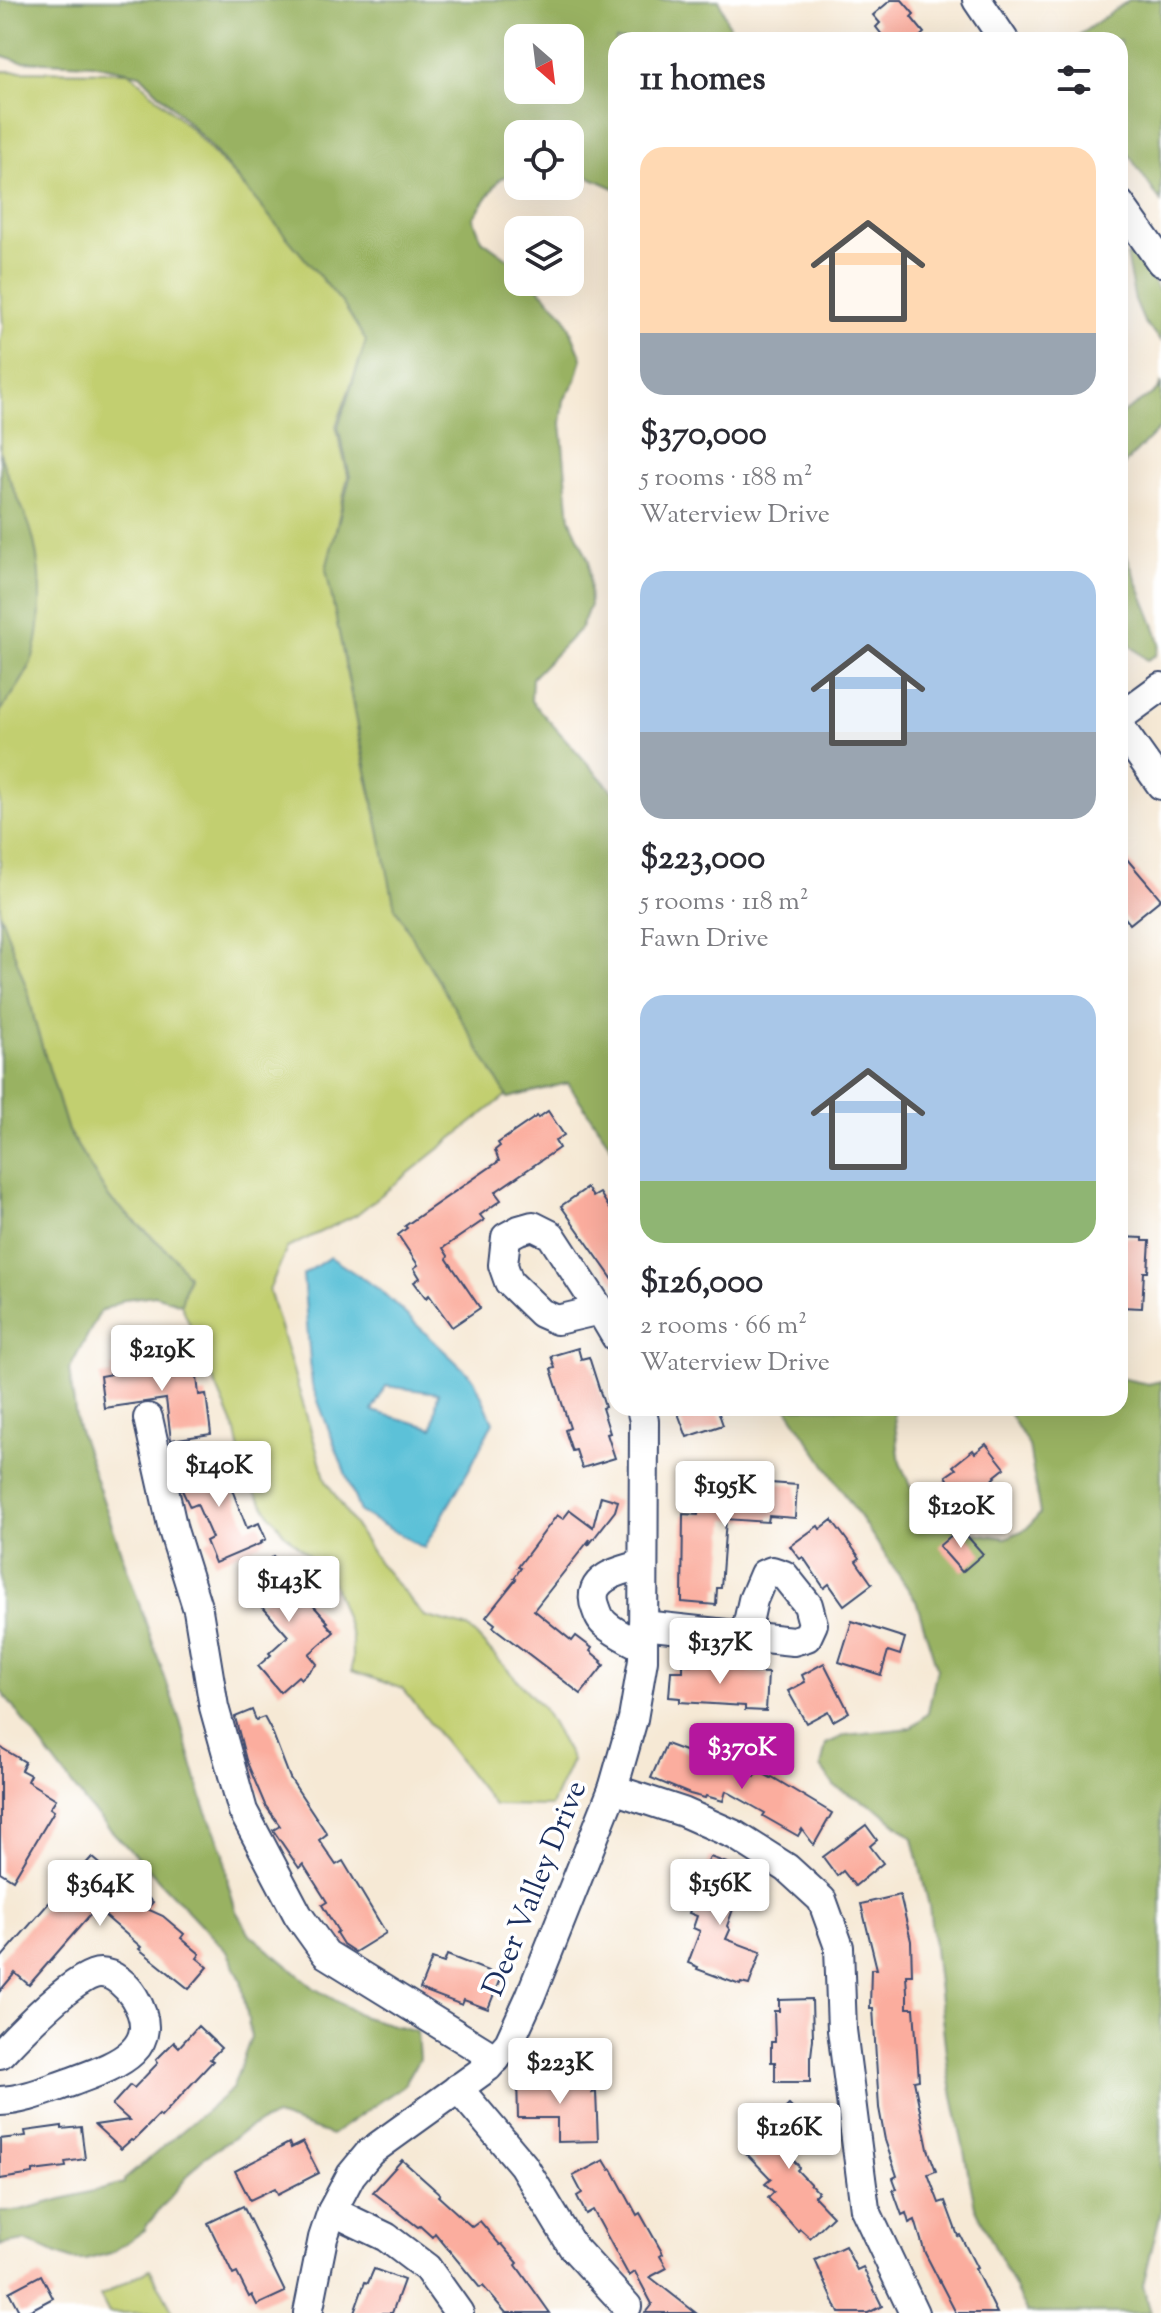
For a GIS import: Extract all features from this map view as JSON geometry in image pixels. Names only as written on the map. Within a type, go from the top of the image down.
[{"type":"street","points":[[977,0],[999,32]]},
{"type":"street","points":[[1128,223],[1161,262]]},
{"type":"street","points":[[1128,711],[1161,687]]},
{"type":"street","points":[[1128,738],[1161,785]]},
{"type":"street","points":[[600,1310],[608,1324]]},
{"type":"street","name":"Deer Valley Drive","points":[[308,2313],[323,2238],[332,2211],[351,2175],[370,2152],[488,2067],[509,2043],[613,1789],[633,1719],[643,1636],[643,1416]]},
{"type":"street","points":[[148,1418],[173,1530],[198,1610],[214,1707],[243,1811],[298,1915],[326,1954],[496,2059]]},
{"type":"street","points":[[643,1565],[606,1577],[595,1588],[593,1600],[602,1622],[643,1636],[745,1636]]},
{"type":"street","points":[[613,1789],[683,1812],[735,1835],[787,1868],[822,1900],[839,1947],[842,2030],[865,2209],[914,2313]]},
{"type":"street","points":[[0,2054],[38,2014],[83,1979],[98,1973],[113,1976],[128,1989],[144,2022],[142,2040],[132,2054],[110,2068],[18,2101],[0,2101]]},
{"type":"street","points":[[458,2088],[523,2165],[572,2246],[627,2306]]},
{"type":"street","points":[[332,2211],[386,2237],[427,2268],[437,2301],[459,2313]]},
{"type":"green space","points":[[0,0],[719,0],[731,32],[608,32],[608,185],[584,174],[584,120],[504,120],[504,177],[473,218],[482,240],[504,256],[504,296],[546,296],[565,316],[582,358],[576,380],[564,400],[561,423],[570,519],[589,561],[590,605],[581,628],[532,678],[531,701],[608,786],[608,1142],[568,1083],[508,1098],[395,908],[326,569],[350,477],[338,427],[366,341],[343,304],[206,141],[140,74],[92,64],[19,61],[0,55]]},
{"type":"green space","points":[[1129,0],[1161,0],[1161,202],[1128,154],[1128,32],[1083,32]]},
{"type":"green space","points":[[0,71],[130,72],[194,132],[337,289],[367,340],[336,426],[348,476],[327,569],[362,754],[394,895],[508,1094],[356,1215],[287,1248],[269,1290],[326,1481],[379,1563],[424,1616],[469,1628],[543,1708],[572,1760],[551,1806],[494,1805],[403,1689],[352,1671],[352,1637],[330,1575],[283,1532],[246,1480],[236,1432],[181,1304],[188,1276],[172,1255],[110,1199],[68,1131],[29,995],[0,913],[0,712],[29,669],[5,472],[0,453],[0,341],[3,327],[0,287]]},
{"type":"green space","points":[[1137,252],[1161,295],[1161,341],[1144,322],[1135,301],[1128,255]]},
{"type":"green space","points":[[1161,383],[1161,427],[1128,460],[1128,410],[1158,390]]},
{"type":"green space","points":[[0,453],[30,527],[37,560],[40,600],[33,656],[21,682],[0,712]]},
{"type":"green space","points":[[1128,559],[1160,644],[1156,655],[1147,660],[1128,639]]},
{"type":"green space","points":[[0,913],[29,995],[68,1131],[110,1199],[172,1255],[188,1276],[181,1304],[155,1295],[125,1299],[100,1312],[69,1370],[77,1425],[180,1721],[204,1805],[224,1853],[236,1911],[250,1934],[314,1988],[364,2017],[417,2032],[419,2059],[404,2085],[332,2135],[276,2116],[250,2127],[202,2159],[145,2230],[111,2253],[85,2260],[72,2260],[25,2241],[0,2245],[0,2211],[17,2211],[124,2183],[232,2089],[251,2037],[241,1980],[228,1953],[89,1807],[0,1690]]},
{"type":"green space","points":[[1128,1380],[1148,1384],[1161,1381],[1161,2211],[1143,2285],[1151,2313],[1027,2313],[975,2207],[948,2070],[929,1906],[913,1838],[877,1808],[835,1787],[821,1767],[826,1744],[846,1735],[911,1728],[928,1713],[937,1668],[916,1601],[792,1416],[894,1416],[900,1463],[919,1505],[934,1521],[955,1530],[1006,1538],[1026,1529],[1040,1514],[1029,1446],[1011,1416],[1128,1416]]},
{"type":"green space","points":[[150,2269],[174,2313],[109,2313],[100,2296]]},
{"type":"water","points":[[330,1257],[380,1290],[474,1379],[493,1422],[424,1548],[360,1512],[312,1385],[303,1275]],"holes":[[[386,1386],[438,1393],[433,1428],[372,1411]]]},
{"type":"building","points":[[891,0],[902,0],[923,32],[880,32],[876,27],[880,23],[873,15]]},
{"type":"building","points":[[1128,860],[1161,899],[1130,924],[1128,922]]},
{"type":"building","points":[[548,1111],[564,1135],[555,1141],[559,1148],[495,1192],[501,1200],[480,1215],[484,1220],[443,1248],[480,1308],[452,1327],[429,1295],[426,1298],[414,1282],[420,1278],[414,1268],[418,1265],[398,1235],[407,1228],[405,1226],[499,1161],[495,1150],[500,1146],[498,1143]]},
{"type":"building","points":[[587,1188],[593,1197],[600,1193],[608,1206],[608,1273],[561,1206]]},
{"type":"building","points":[[1128,1237],[1150,1241],[1142,1308],[1128,1307]]},
{"type":"building","points":[[578,1348],[581,1359],[589,1357],[605,1407],[602,1408],[610,1433],[607,1434],[615,1458],[582,1468],[565,1430],[570,1428],[551,1369],[555,1368],[551,1356]]},
{"type":"building","points":[[183,1357],[183,1361],[195,1359],[199,1395],[206,1394],[211,1434],[171,1440],[166,1399],[104,1408],[100,1376],[112,1374],[111,1367]]},
{"type":"building","points":[[679,1416],[720,1416],[723,1425],[687,1437]]},
{"type":"building","points":[[986,1444],[1005,1468],[956,1510],[938,1487],[956,1469],[953,1466]]},
{"type":"building","points":[[214,1452],[216,1466],[222,1464],[247,1528],[259,1523],[266,1539],[215,1563],[206,1541],[212,1538],[197,1504],[190,1507],[181,1488],[187,1486],[179,1468]]},
{"type":"building","points":[[700,1480],[797,1485],[795,1518],[769,1516],[768,1522],[726,1519],[721,1588],[717,1588],[716,1605],[682,1602],[683,1514],[698,1515]]},
{"type":"building","points":[[601,1496],[618,1501],[615,1511],[534,1610],[572,1641],[576,1636],[592,1648],[590,1651],[602,1661],[604,1665],[581,1694],[493,1627],[495,1624],[486,1617],[516,1579],[521,1568],[518,1567],[557,1515],[563,1519],[570,1510],[593,1527]]},
{"type":"building","points":[[832,1520],[860,1558],[856,1561],[872,1584],[844,1605],[829,1584],[824,1588],[803,1557],[800,1559],[790,1546]]},
{"type":"building","points":[[960,1528],[983,1554],[962,1572],[939,1546]]},
{"type":"building","points":[[273,1556],[334,1632],[309,1654],[317,1664],[280,1692],[258,1666],[288,1636],[260,1604],[265,1599],[247,1579]]},
{"type":"building","points":[[852,1621],[905,1638],[900,1655],[888,1651],[881,1675],[839,1662]]},
{"type":"building","points":[[824,1663],[849,1712],[833,1721],[828,1711],[806,1723],[788,1691],[805,1682],[802,1675]]},
{"type":"building","points":[[683,1664],[750,1667],[749,1672],[768,1673],[766,1711],[745,1710],[745,1706],[680,1702],[680,1698],[669,1697],[671,1671],[683,1671]]},
{"type":"building","points":[[252,1710],[256,1720],[264,1717],[290,1778],[327,1834],[319,1840],[336,1865],[343,1861],[386,1933],[355,1952],[343,1944],[336,1933],[338,1931],[322,1905],[327,1902],[303,1864],[299,1868],[273,1830],[280,1826],[265,1805],[246,1760],[235,1717]]},
{"type":"building","points":[[666,1744],[755,1777],[758,1771],[832,1813],[814,1845],[802,1829],[798,1836],[726,1791],[723,1801],[705,1798],[651,1778]]},
{"type":"building","points":[[0,1747],[25,1762],[21,1770],[30,1775],[27,1781],[56,1799],[50,1808],[54,1811],[13,1880],[0,1872]]},
{"type":"building","points":[[866,1825],[877,1840],[870,1846],[883,1863],[855,1886],[843,1871],[837,1876],[823,1857]]},
{"type":"building","points":[[92,1857],[131,1890],[134,1886],[153,1902],[147,1909],[163,1916],[184,1934],[181,1938],[200,1954],[197,1958],[208,1967],[189,1989],[139,1949],[141,1947],[96,1908],[29,1985],[15,1973],[0,1991],[0,1959]]},
{"type":"building","points":[[710,1857],[741,1868],[731,1895],[737,1898],[727,1926],[730,1930],[726,1939],[761,1952],[749,1985],[740,1985],[688,1963],[700,1931],[693,1928],[697,1916],[689,1913]]},
{"type":"building","points":[[900,1895],[911,1941],[912,1975],[906,1975],[907,2008],[914,2008],[919,2080],[914,2081],[928,2149],[936,2171],[928,2174],[939,2203],[945,2201],[958,2236],[977,2268],[997,2313],[956,2313],[925,2253],[915,2220],[909,2223],[906,2213],[902,2215],[893,2190],[897,2189],[893,2178],[897,2176],[879,2108],[873,2008],[870,2008],[871,1969],[877,1969],[861,1904]]},
{"type":"building","points":[[447,1955],[501,1976],[488,2009],[464,2000],[462,2005],[420,1989],[432,1959],[444,1963]]},
{"type":"building","points":[[812,1999],[810,2082],[775,2082],[775,2062],[771,2062],[771,2042],[775,2042],[774,2011],[779,2011],[779,2000]]},
{"type":"building","points":[[198,2026],[221,2048],[210,2059],[213,2061],[161,2117],[159,2115],[121,2149],[95,2125],[129,2120],[112,2105],[130,2085],[134,2088],[174,2042],[179,2047]]},
{"type":"building","points":[[550,2076],[558,2082],[592,2081],[592,2093],[596,2092],[598,2141],[557,2142],[557,2118],[518,2118],[517,2077]]},
{"type":"building","points":[[789,2105],[817,2134],[791,2158],[798,2165],[797,2170],[818,2192],[814,2196],[833,2216],[810,2238],[800,2229],[798,2231],[768,2198],[774,2192],[765,2184],[771,2179],[745,2152],[753,2144],[751,2142]]},
{"type":"building","points":[[62,2126],[62,2129],[81,2127],[85,2159],[65,2162],[66,2167],[0,2179],[0,2139],[26,2136],[25,2131]]},
{"type":"building","points":[[303,2142],[319,2173],[278,2194],[275,2188],[250,2200],[235,2171],[289,2143],[291,2148]]},
{"type":"building","points":[[402,2160],[472,2227],[480,2221],[518,2263],[516,2265],[550,2313],[506,2313],[483,2286],[480,2288],[435,2233],[432,2237],[373,2192]]},
{"type":"building","points":[[604,2160],[663,2254],[660,2256],[667,2268],[650,2277],[696,2313],[645,2313],[652,2304],[635,2272],[629,2276],[593,2210],[586,2214],[577,2196],[582,2193],[573,2176]]},
{"type":"building","points":[[243,2206],[285,2292],[257,2305],[252,2295],[249,2297],[237,2273],[233,2275],[208,2223]]},
{"type":"building","points":[[845,2246],[857,2270],[863,2267],[882,2306],[868,2313],[839,2313],[815,2260]]},
{"type":"building","points":[[374,2269],[404,2280],[392,2313],[354,2313],[365,2282],[368,2283]]},
{"type":"building","points":[[41,2275],[53,2298],[20,2313],[9,2292]]}]
